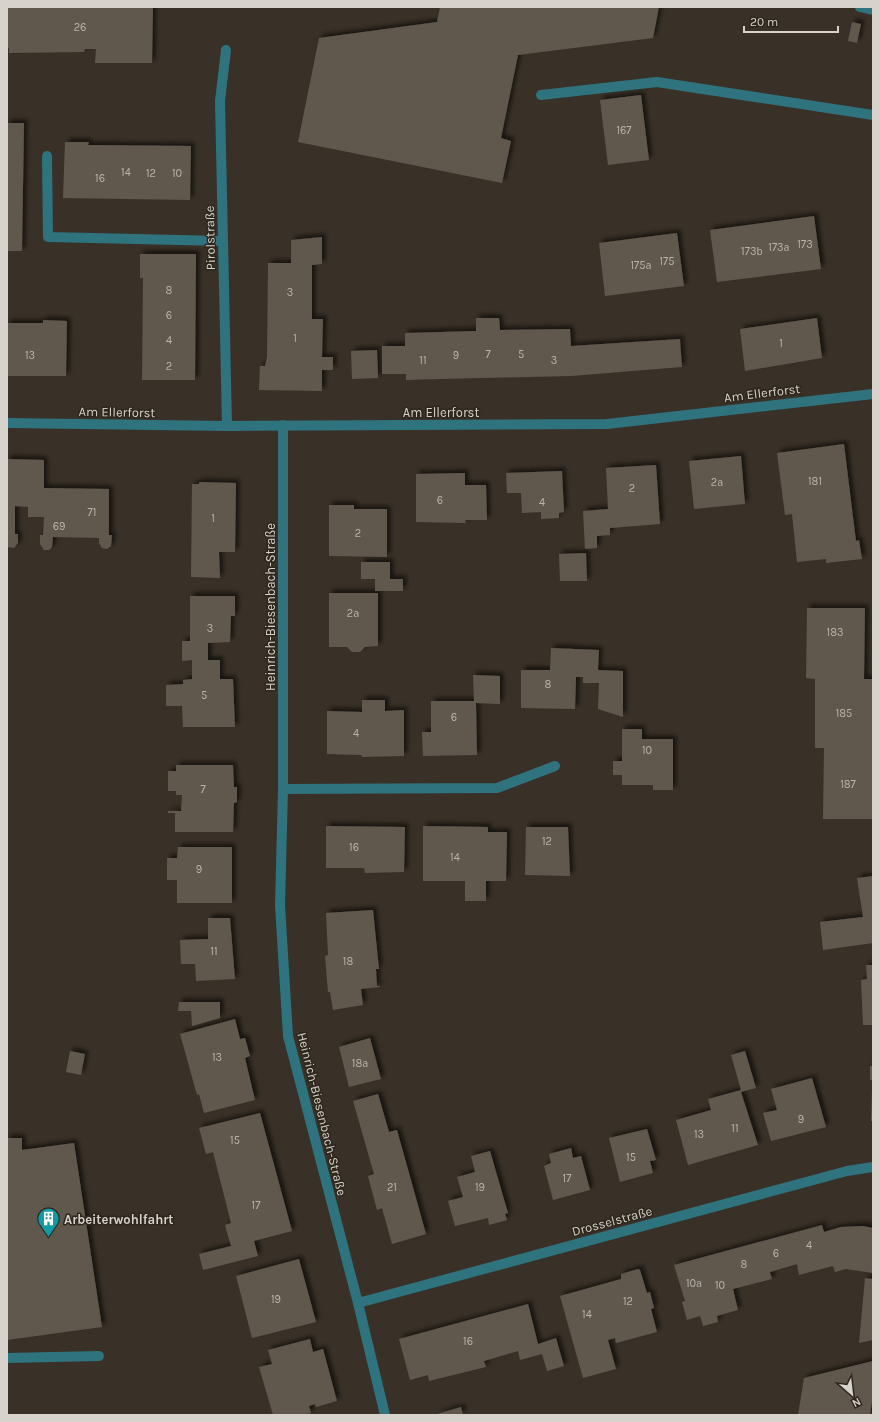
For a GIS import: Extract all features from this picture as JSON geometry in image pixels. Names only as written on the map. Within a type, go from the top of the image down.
[{"type":"street","points":[[860,7],[873,10]]},
{"type":"street","name":"Pirolstraße","points":[[226,50],[220,101],[227,426]]},
{"type":"street","points":[[541,95],[656,82],[873,115]]},
{"type":"street","points":[[47,156],[48,237],[223,241]]},
{"type":"street","name":"Am Ellerforst","points":[[7,423],[227,426],[607,424],[873,394]]},
{"type":"street","name":"Heinrich-Biesenbach-Straße","points":[[283,425],[283,789],[280,905],[288,1036],[358,1303],[385,1415]]},
{"type":"street","points":[[283,789],[497,788],[555,766]]},
{"type":"street","name":"Drosselstraße","points":[[358,1303],[840,1173],[873,1167]]},
{"type":"street","points":[[7,1358],[99,1356]]},
{"type":"building","points":[[7,7],[153,7],[152,63],[95,63],[96,49],[85,49],[84,52],[9,53],[9,48],[7,48]]},
{"type":"building","points":[[440,7],[659,7],[653,38],[518,55],[501,138],[511,141],[502,183],[298,142],[319,38],[437,22]]},
{"type":"building","points":[[852,22],[861,24],[857,43],[848,41]]},
{"type":"building","points":[[641,95],[649,160],[608,165],[600,100]]},
{"type":"building","points":[[7,123],[24,123],[22,251],[7,251]]},
{"type":"building","points":[[65,142],[89,142],[88,145],[191,146],[190,200],[63,198]]},
{"type":"building","points":[[814,216],[821,269],[717,282],[710,230]]},
{"type":"building","points":[[677,233],[684,286],[605,296],[599,243]]},
{"type":"building","points":[[322,237],[322,264],[312,265],[312,319],[323,319],[322,357],[333,357],[333,370],[322,370],[322,391],[259,390],[260,366],[265,366],[267,357],[268,263],[291,263],[291,240]]},
{"type":"building","points":[[140,254],[196,254],[195,380],[142,380],[143,278],[140,278]]},
{"type":"building","points":[[476,318],[499,318],[500,330],[570,329],[571,346],[680,339],[682,367],[571,376],[406,380],[406,374],[382,374],[382,346],[405,346],[405,333],[476,331]]},
{"type":"building","points":[[817,318],[822,358],[745,371],[740,329]]},
{"type":"building","points":[[43,320],[67,321],[66,376],[7,376],[7,323],[43,323]]},
{"type":"building","points":[[377,350],[378,378],[352,379],[351,351]]},
{"type":"building","points":[[844,444],[856,541],[859,540],[862,559],[826,563],[826,559],[797,562],[792,514],[785,515],[777,453]]},
{"type":"building","points":[[741,456],[745,504],[694,509],[689,461]]},
{"type":"building","points":[[7,459],[44,460],[44,488],[109,489],[109,535],[112,535],[111,546],[107,549],[102,548],[99,543],[99,538],[53,537],[52,547],[49,550],[44,550],[40,544],[40,535],[43,535],[44,517],[28,517],[28,507],[15,506],[15,534],[18,534],[18,543],[14,548],[7,547]]},
{"type":"building","points":[[656,465],[660,524],[610,528],[610,535],[597,536],[597,548],[585,549],[583,511],[608,509],[606,468]]},
{"type":"building","points":[[562,471],[564,512],[559,513],[559,518],[541,519],[541,512],[522,513],[521,493],[507,493],[506,473]]},
{"type":"building","points":[[465,473],[465,485],[486,485],[487,520],[465,520],[466,523],[416,522],[416,474]]},
{"type":"building","points":[[199,482],[236,483],[235,552],[219,552],[220,578],[191,577],[192,484],[199,484]]},
{"type":"building","points":[[329,505],[354,505],[354,509],[387,509],[387,557],[329,556]]},
{"type":"building","points":[[586,553],[587,581],[560,581],[559,554]]},
{"type":"building","points":[[361,562],[390,562],[390,579],[403,579],[403,591],[375,591],[375,579],[361,579]]},
{"type":"building","points":[[329,593],[378,593],[378,646],[365,647],[360,652],[352,652],[347,647],[329,647]]},
{"type":"building","points":[[190,596],[235,596],[235,616],[231,616],[230,642],[208,643],[208,660],[220,660],[220,679],[233,679],[235,727],[183,727],[182,706],[166,706],[166,685],[183,684],[183,680],[192,679],[192,660],[182,661],[182,641],[190,641]]},
{"type":"building","points":[[807,608],[865,608],[864,679],[873,679],[873,819],[823,819],[824,748],[815,748],[815,679],[806,678]]},
{"type":"building","points":[[551,648],[599,650],[598,670],[623,671],[623,717],[598,709],[599,683],[583,683],[583,677],[576,677],[575,709],[521,708],[521,670],[550,670]]},
{"type":"building","points":[[473,675],[500,676],[500,704],[476,703],[477,755],[423,756],[422,732],[431,732],[431,701],[474,701]]},
{"type":"building","points":[[362,700],[385,700],[385,711],[404,710],[404,756],[362,757],[361,755],[327,754],[327,711],[362,712]]},
{"type":"building","points":[[622,729],[642,729],[642,739],[673,739],[673,790],[653,790],[653,785],[622,785],[622,775],[613,775],[613,761],[622,761]]},
{"type":"building","points":[[176,765],[233,765],[234,787],[237,787],[237,802],[234,803],[233,832],[175,832],[175,813],[168,813],[168,811],[181,811],[182,795],[176,795],[176,791],[168,791],[168,771],[176,771]]},
{"type":"building","points":[[326,826],[405,827],[404,872],[365,873],[364,868],[326,868]]},
{"type":"building","points":[[423,826],[488,827],[488,832],[507,832],[506,881],[486,881],[486,901],[465,901],[465,881],[423,881]]},
{"type":"building","points":[[526,827],[568,827],[570,876],[525,875]]},
{"type":"building","points":[[178,847],[232,847],[232,903],[177,903],[177,880],[167,880],[167,858],[177,858]]},
{"type":"building","points":[[873,876],[873,943],[823,950],[820,922],[863,917],[857,878]]},
{"type":"building","points":[[373,910],[379,969],[376,969],[377,986],[380,987],[361,989],[363,1005],[333,1010],[330,992],[328,992],[325,956],[328,955],[326,913]]},
{"type":"building","points":[[208,918],[230,918],[235,979],[196,981],[195,964],[181,964],[180,940],[208,939]]},
{"type":"building","points":[[866,965],[873,965],[873,1025],[863,1025],[861,980],[867,979]]},
{"type":"building","points":[[179,1002],[220,1002],[220,1018],[192,1026],[191,1011],[178,1011]]},
{"type":"building","points":[[235,1019],[240,1039],[245,1038],[250,1056],[245,1058],[255,1100],[204,1113],[199,1094],[197,1095],[180,1034]]},
{"type":"building","points":[[370,1038],[381,1079],[349,1087],[339,1047]]},
{"type":"building","points":[[70,1051],[85,1054],[81,1075],[66,1072]]},
{"type":"building","points":[[745,1051],[756,1088],[741,1092],[758,1145],[688,1165],[676,1120],[711,1110],[708,1099],[741,1090],[731,1055]]},
{"type":"building","points":[[870,1066],[873,1066],[873,1080],[870,1080]]},
{"type":"building","points":[[812,1078],[826,1127],[771,1141],[763,1113],[777,1110],[771,1089]]},
{"type":"building","points":[[872,1089],[873,1121],[871,1121]]},
{"type":"building","points":[[378,1094],[389,1132],[397,1130],[426,1234],[392,1244],[382,1208],[377,1210],[368,1176],[374,1174],[353,1101]]},
{"type":"building","points":[[260,1113],[292,1231],[254,1241],[258,1256],[203,1270],[199,1254],[231,1246],[225,1225],[231,1223],[213,1152],[206,1154],[199,1128]]},
{"type":"building","points":[[647,1129],[656,1160],[650,1161],[653,1173],[620,1182],[609,1138]]},
{"type":"building","name":"Arbeiterwohlfahrt","points":[[7,1138],[22,1138],[22,1150],[74,1143],[102,1327],[7,1340]]},
{"type":"building","points":[[571,1148],[573,1158],[581,1156],[590,1190],[553,1200],[544,1166],[551,1163],[549,1154]]},
{"type":"building","points":[[490,1151],[508,1213],[505,1214],[507,1220],[489,1225],[488,1218],[455,1226],[448,1201],[463,1197],[457,1177],[475,1172],[471,1156]]},
{"type":"building","points":[[822,1225],[824,1232],[841,1227],[863,1226],[873,1228],[873,1273],[846,1269],[835,1272],[833,1266],[799,1275],[797,1264],[770,1272],[772,1279],[733,1289],[738,1310],[717,1316],[718,1322],[703,1326],[700,1316],[687,1320],[682,1302],[685,1301],[674,1265]]},
{"type":"building","points":[[299,1259],[316,1322],[252,1338],[236,1276]]},
{"type":"building","points":[[638,1269],[640,1270],[647,1293],[650,1292],[654,1308],[651,1309],[657,1332],[616,1343],[615,1338],[608,1340],[616,1369],[583,1378],[560,1296],[621,1279],[621,1274]]},
{"type":"building","points":[[865,1278],[873,1279],[873,1340],[859,1343]]},
{"type":"building","points":[[528,1304],[538,1344],[556,1338],[564,1366],[547,1371],[542,1354],[520,1360],[518,1351],[484,1361],[486,1367],[429,1381],[428,1375],[410,1380],[399,1339]]},
{"type":"building","points":[[310,1339],[313,1352],[323,1349],[337,1401],[316,1407],[315,1404],[309,1406],[311,1413],[303,1415],[273,1415],[259,1367],[272,1364],[268,1350]]},
{"type":"building","points":[[873,1361],[873,1395],[870,1415],[798,1415],[804,1378]]},
{"type":"building","points":[[461,1407],[463,1415],[434,1415]]},
{"type":"place","name":"Arbeiterwohlfahrt","points":[[48,1238]]}]
